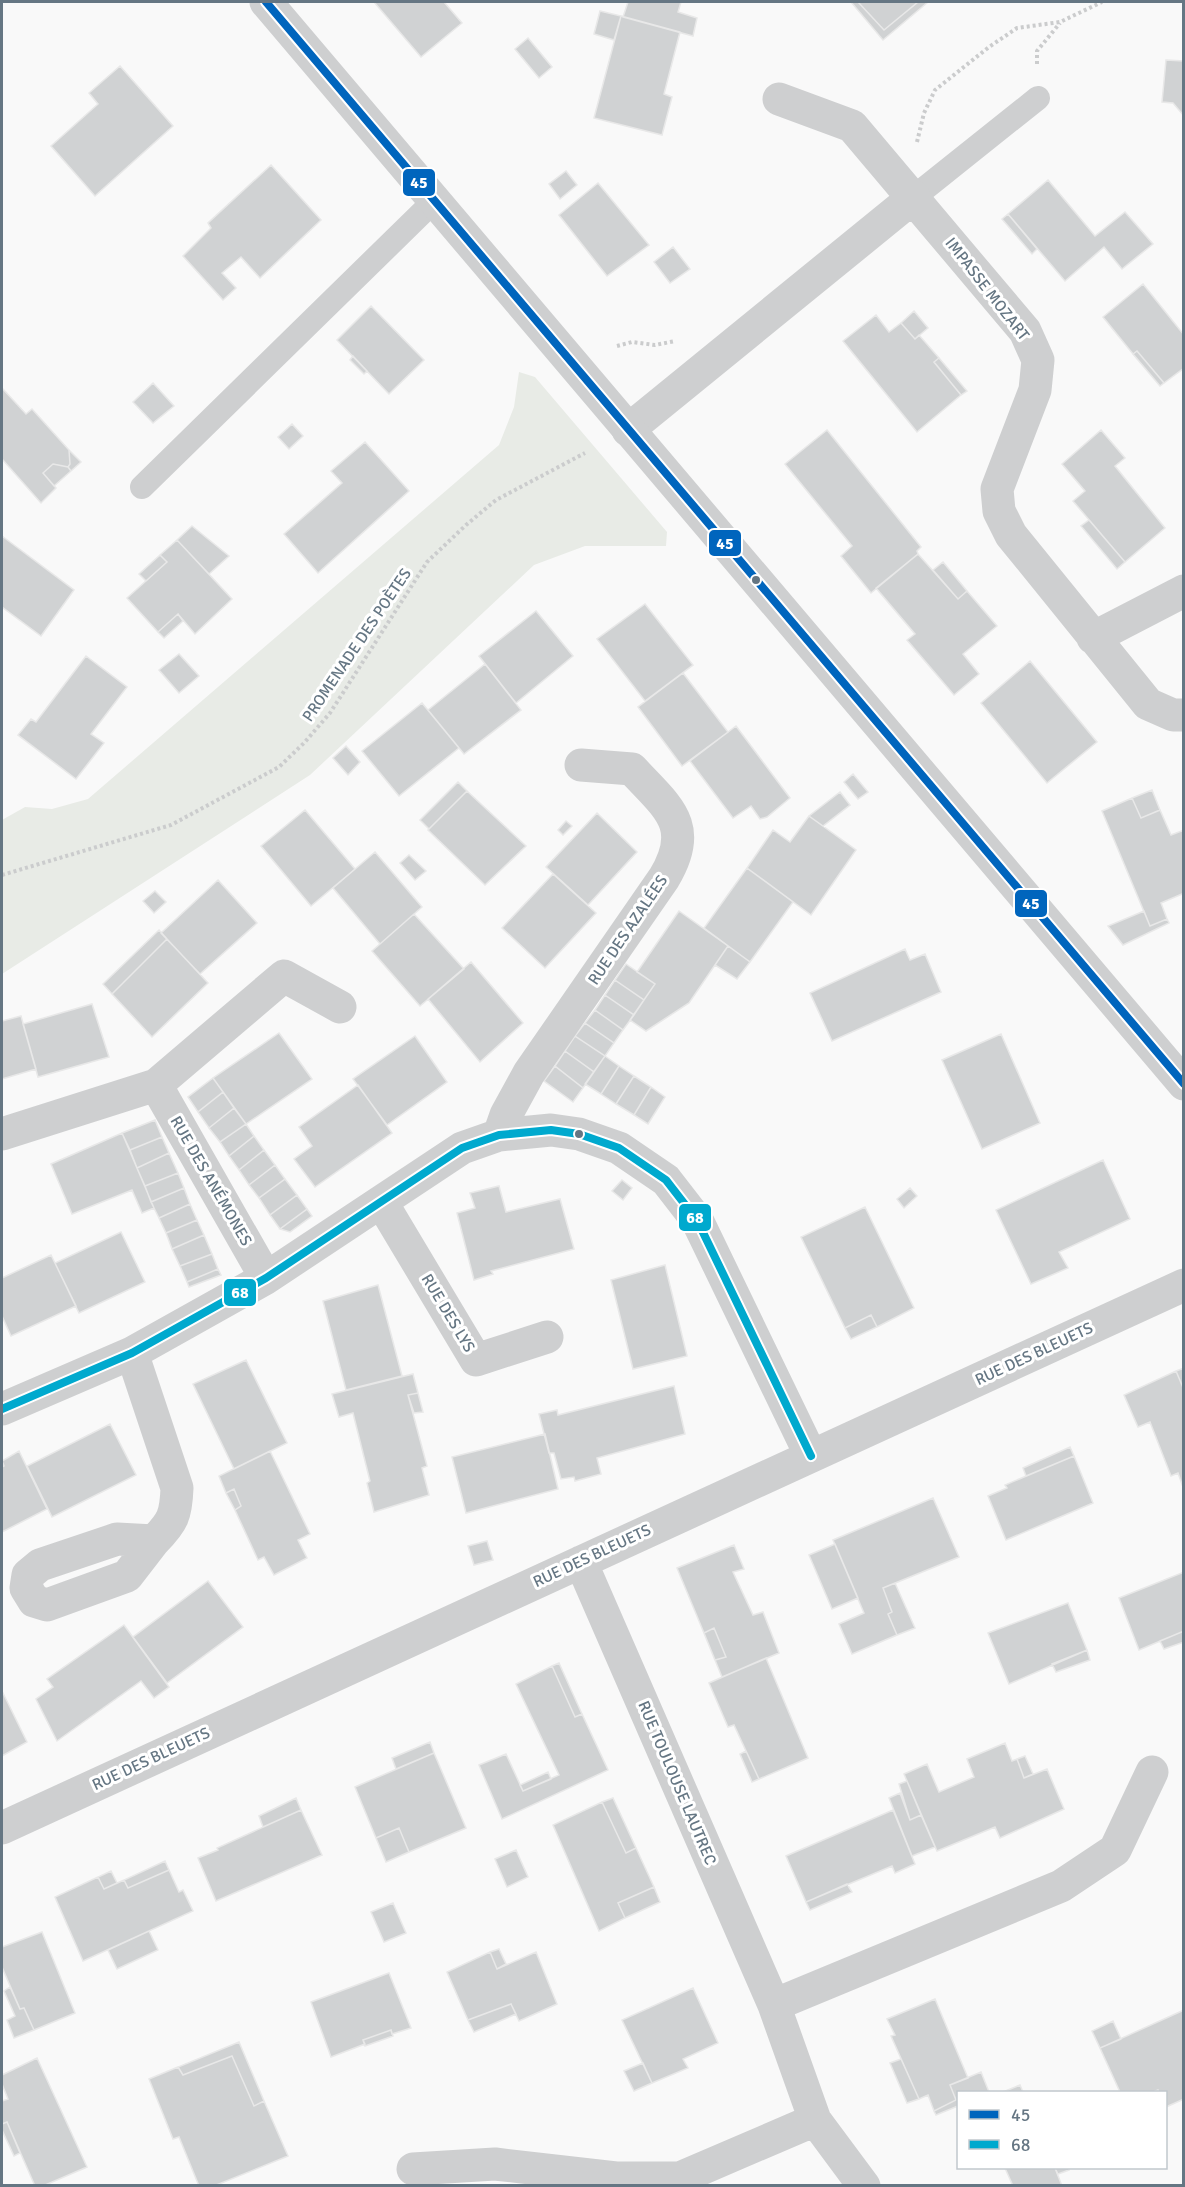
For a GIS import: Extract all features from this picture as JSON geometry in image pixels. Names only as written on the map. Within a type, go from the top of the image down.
[{"type":"street","points":[[278,8],[434,201],[1184,1084]]},
{"type":"street","name":"IMPASSE MOZART","points":[[779,99],[852,126],[914,197],[1024,332],[1038,360],[1035,390],[997,489],[999,511],[1011,535],[1148,704],[1173,715],[1184,715]]},
{"type":"street","points":[[628,430],[914,197]]},
{"type":"street","points":[[1093,638],[1184,591]]},
{"type":"street","name":"RUE DES AZALÉES","points":[[499,1135],[506,1115],[529,1073],[664,878],[674,860],[678,846],[678,833],[670,811],[632,769],[581,765]]},
{"type":"street","points":[[2,1134],[156,1084],[284,976],[340,1007]]},
{"type":"street","name":"RUE DES ANÉMONES","points":[[156,1084],[266,1278]]},
{"type":"street","points":[[2,1409],[132,1353],[266,1278],[462,1148],[499,1135],[551,1130],[579,1134],[620,1148],[666,1180],[697,1220],[811,1456]]},
{"type":"street","name":"RUE DES LYS","points":[[382,1203],[476,1360],[547,1337]]},
{"type":"street","name":"RUE DES BLEUETS","points":[[2,1828],[1184,1285]]},
{"type":"street","points":[[132,1353],[177,1488],[176,1510],[169,1526],[154,1541]]},
{"type":"street","name":"RUE TOULOUSE LAUTREC","points":[[581,1562],[774,2005],[814,2120],[864,2186]]},
{"type":"street","points":[[774,2005],[1061,1886],[1115,1850],[1152,1772]]},
{"type":"street","points":[[413,2169],[495,2164],[616,2178],[680,2178],[814,2120]]},
{"type":"lane","points":[[914,197],[1038,98]]},
{"type":"lane","points":[[142,487],[434,201]]},
{"type":"path","points":[[1038,98],[1037,51],[1060,22]]},
{"type":"path","name":"PROMENADE DES POÈTES","points":[[2,875],[171,825],[279,767],[330,713],[427,562],[465,525],[496,500],[585,453]]},
{"type":"shaded area","points":[[519,372],[535,377],[667,532],[666,546],[585,546],[534,565],[310,775],[2,974],[2,820],[25,807],[52,809],[88,799],[499,445],[514,407]]},
{"type":"building","points":[[374,2],[444,2],[462,23],[421,57]]},
{"type":"building","points":[[628,2],[681,2],[678,12],[697,18],[693,36],[623,17]]},
{"type":"building","points":[[851,2],[858,2],[884,30],[918,2],[928,2],[883,40]]},
{"type":"building","points":[[858,2],[918,2],[884,30]]},
{"type":"building","points":[[600,11],[621,16],[614,40],[594,34]]},
{"type":"building","points":[[621,16],[680,32],[664,94],[672,97],[662,135],[594,118]]},
{"type":"building","points":[[528,38],[552,67],[539,78],[515,49]]},
{"type":"building","points":[[1166,60],[1184,61],[1184,116],[1173,103],[1162,102]]},
{"type":"building","points":[[120,66],[173,126],[95,196],[51,146],[98,104],[89,93]]},
{"type":"building","points":[[271,165],[321,220],[260,278],[241,257],[222,273],[236,288],[223,300],[183,256],[211,228],[208,223]]},
{"type":"building","points":[[566,171],[577,185],[560,199],[549,184]]},
{"type":"building","points":[[1048,180],[1095,236],[1125,212],[1153,244],[1122,269],[1104,247],[1065,281],[1008,214]]},
{"type":"building","points":[[598,183],[649,245],[607,276],[559,215]]},
{"type":"building","points":[[1008,214],[1037,249],[1032,254],[1002,219]]},
{"type":"building","points":[[673,247],[690,269],[670,283],[654,262]]},
{"type":"building","points":[[1143,284],[1184,335],[1184,368],[1164,383],[1137,351],[1133,354],[1103,317]]},
{"type":"building","points":[[371,306],[424,360],[389,394],[337,340]]},
{"type":"building","points":[[914,311],[928,328],[915,339],[901,323]]},
{"type":"building","points":[[876,315],[889,332],[901,323],[915,339],[919,335],[939,358],[934,362],[961,395],[917,432],[843,341]]},
{"type":"building","points":[[1137,351],[1164,383],[1160,386],[1133,354]]},
{"type":"building","points":[[353,356],[367,371],[364,374],[350,360]]},
{"type":"building","points":[[939,358],[967,391],[961,395],[934,362]]},
{"type":"building","points":[[153,383],[174,406],[153,423],[133,402]]},
{"type":"building","points":[[2,388],[26,414],[32,409],[69,450],[70,464],[68,467],[53,464],[43,473],[56,488],[41,503],[2,459]]},
{"type":"building","points":[[292,424],[303,436],[289,449],[278,437]]},
{"type":"building","points":[[827,430],[921,547],[917,551],[918,554],[871,593],[841,556],[852,546],[785,464]]},
{"type":"building","points":[[1101,430],[1125,458],[1115,466],[1165,528],[1125,562],[1073,501],[1085,491],[1062,464]]},
{"type":"building","points":[[365,442],[409,491],[318,573],[284,534],[342,483],[331,471]]},
{"type":"building","points":[[69,450],[81,462],[71,471],[68,467],[70,464]]},
{"type":"building","points":[[53,464],[68,467],[71,471],[54,486],[43,473]]},
{"type":"building","points":[[1089,520],[1125,562],[1117,569],[1081,526]]},
{"type":"building","points":[[192,526],[229,556],[209,574],[177,540]]},
{"type":"building","points":[[2,536],[74,590],[41,636],[2,607]]},
{"type":"building","points":[[177,540],[232,599],[195,634],[178,614],[158,632],[127,598],[167,562],[160,555]]},
{"type":"building","points":[[918,554],[958,599],[967,591],[997,626],[963,654],[979,674],[954,695],[907,640],[915,634],[876,588]]},
{"type":"building","points":[[160,555],[167,562],[146,581],[139,574]]},
{"type":"building","points":[[943,562],[967,591],[958,599],[933,570]]},
{"type":"building","points":[[645,604],[693,665],[645,701],[597,639]]},
{"type":"building","points":[[536,611],[573,656],[516,703],[479,656]]},
{"type":"building","points":[[178,614],[183,621],[164,638],[158,632]]},
{"type":"building","points":[[179,654],[199,676],[179,693],[159,670]]},
{"type":"building","points":[[86,656],[127,687],[91,734],[104,743],[76,779],[18,735],[31,719],[36,722]]},
{"type":"building","points":[[1030,661],[1097,742],[1047,783],[981,703]]},
{"type":"building","points":[[485,664],[521,710],[464,754],[428,710]]},
{"type":"building","points":[[683,673],[728,732],[682,766],[638,707]]},
{"type":"building","points":[[422,703],[459,748],[399,796],[362,751]]},
{"type":"building","points":[[736,726],[790,798],[767,817],[760,819],[751,806],[733,818],[690,761]]},
{"type":"building","points":[[346,746],[360,762],[348,775],[333,758]]},
{"type":"building","points":[[853,774],[868,792],[858,799],[844,782]]},
{"type":"building","points":[[458,782],[467,791],[429,829],[420,820]]},
{"type":"building","points":[[1152,790],[1160,810],[1141,818],[1132,798]]},
{"type":"building","points":[[467,791],[526,846],[485,885],[428,830]]},
{"type":"building","points":[[840,792],[850,805],[823,826],[809,816]]},
{"type":"building","points":[[1132,798],[1141,818],[1160,810],[1171,835],[1184,830],[1184,897],[1182,894],[1161,903],[1167,919],[1150,926],[1102,811]]},
{"type":"building","points":[[305,810],[355,869],[311,906],[261,846]]},
{"type":"building","points":[[597,813],[637,852],[588,905],[546,867]]},
{"type":"building","points":[[809,816],[856,850],[811,915],[747,868],[773,830],[790,842]]},
{"type":"building","points":[[566,821],[572,826],[563,835],[558,830]]},
{"type":"building","points":[[375,852],[422,907],[380,944],[333,888]]},
{"type":"building","points":[[409,855],[426,871],[415,880],[400,863]]},
{"type":"building","points":[[747,868],[793,902],[750,962],[704,928]]},
{"type":"building","points":[[553,874],[596,913],[545,968],[502,928]]},
{"type":"building","points":[[218,880],[257,923],[200,974],[161,933]]},
{"type":"building","points":[[155,891],[166,902],[154,913],[143,901]]},
{"type":"building","points":[[679,911],[728,946],[689,1003],[646,1031],[630,1020],[655,984],[637,972]]},
{"type":"building","points":[[1144,911],[1150,926],[1167,919],[1169,923],[1123,945],[1108,926]]},
{"type":"building","points":[[414,914],[464,969],[420,1006],[372,951]]},
{"type":"building","points":[[159,930],[167,939],[112,994],[103,984]]},
{"type":"building","points":[[167,939],[208,983],[152,1037],[112,994]]},
{"type":"building","points":[[728,946],[750,962],[737,979],[715,965]]},
{"type":"building","points":[[905,949],[910,960],[925,954],[941,992],[832,1041],[810,993]]},
{"type":"building","points":[[471,962],[523,1023],[480,1062],[428,999]]},
{"type":"building","points":[[626,964],[655,984],[644,1000],[615,980]]},
{"type":"building","points":[[615,980],[644,1000],[634,1015],[605,995]]},
{"type":"building","points":[[605,995],[634,1015],[623,1030],[595,1010]]},
{"type":"building","points":[[92,1004],[109,1057],[38,1077],[23,1024]]},
{"type":"building","points":[[595,1010],[623,1030],[614,1043],[585,1023]]},
{"type":"building","points":[[21,1016],[36,1069],[2,1079],[2,1021]]},
{"type":"building","points":[[585,1023],[614,1043],[605,1056],[575,1036]]},
{"type":"building","points":[[279,1033],[312,1079],[246,1124],[213,1078]]},
{"type":"building","points":[[1001,1034],[1040,1123],[982,1149],[942,1060]]},
{"type":"building","points":[[415,1036],[447,1082],[387,1125],[353,1079]]},
{"type":"building","points":[[575,1036],[605,1056],[594,1072],[565,1051]]},
{"type":"building","points":[[565,1051],[594,1072],[583,1088],[555,1066]]},
{"type":"building","points":[[605,1056],[619,1066],[601,1094],[585,1084]]},
{"type":"building","points":[[555,1066],[583,1088],[573,1102],[544,1081]]},
{"type":"building","points":[[619,1066],[634,1076],[616,1104],[601,1094]]},
{"type":"building","points":[[634,1076],[651,1087],[634,1115],[616,1104]]},
{"type":"building","points":[[213,1078],[223,1092],[198,1112],[188,1097]]},
{"type":"building","points":[[358,1085],[392,1133],[315,1187],[294,1159],[312,1146],[299,1127]]},
{"type":"building","points":[[651,1087],[665,1097],[648,1124],[634,1115]]},
{"type":"building","points":[[223,1092],[234,1108],[209,1128],[198,1112]]},
{"type":"building","points":[[234,1108],[246,1124],[220,1142],[209,1128]]},
{"type":"building","points":[[155,1120],[162,1137],[130,1150],[122,1133]]},
{"type":"building","points":[[246,1124],[254,1136],[229,1156],[220,1142]]},
{"type":"building","points":[[122,1133],[154,1208],[142,1213],[132,1190],[72,1214],[51,1164]]},
{"type":"building","points":[[254,1136],[264,1150],[239,1170],[229,1156]]},
{"type":"building","points":[[162,1137],[169,1153],[137,1168],[130,1150]]},
{"type":"building","points":[[264,1150],[275,1165],[249,1185],[239,1170]]},
{"type":"building","points":[[169,1153],[178,1173],[145,1186],[137,1168]]},
{"type":"building","points":[[1103,1160],[1130,1219],[1059,1252],[1068,1268],[1031,1284],[996,1210]]},
{"type":"building","points":[[275,1165],[285,1179],[259,1198],[249,1185]]},
{"type":"building","points":[[178,1173],[184,1188],[151,1202],[145,1186]]},
{"type":"building","points":[[285,1179],[297,1195],[270,1215],[259,1198]]},
{"type":"building","points":[[622,1180],[632,1188],[623,1200],[612,1191]]},
{"type":"building","points":[[499,1186],[506,1212],[560,1199],[574,1249],[491,1271],[493,1274],[474,1280],[457,1213],[475,1208],[470,1193]]},
{"type":"building","points":[[184,1188],[190,1204],[159,1218],[151,1202]]},
{"type":"building","points":[[910,1188],[917,1196],[904,1208],[897,1199]]},
{"type":"building","points":[[297,1195],[307,1209],[280,1229],[270,1215]]},
{"type":"building","points":[[190,1204],[197,1220],[166,1233],[159,1218]]},
{"type":"building","points":[[865,1207],[914,1308],[877,1327],[871,1315],[845,1328],[801,1237]]},
{"type":"building","points":[[307,1209],[312,1216],[290,1232],[280,1229]]},
{"type":"building","points":[[197,1220],[204,1235],[172,1249],[166,1233]]},
{"type":"building","points":[[121,1232],[145,1282],[79,1313],[55,1263]]},
{"type":"building","points":[[204,1235],[212,1254],[180,1266],[172,1249]]},
{"type":"building","points":[[212,1254],[218,1269],[187,1282],[180,1266]]},
{"type":"building","points":[[51,1255],[76,1306],[11,1336],[2,1316],[2,1278]]},
{"type":"building","points":[[665,1265],[687,1356],[633,1369],[611,1280]]},
{"type":"building","points":[[218,1269],[221,1275],[189,1287],[187,1282]]},
{"type":"building","points":[[378,1285],[402,1376],[346,1390],[323,1301]]},
{"type":"building","points":[[871,1315],[877,1327],[851,1339],[845,1328]]},
{"type":"building","points":[[246,1360],[287,1443],[234,1469],[193,1384]]},
{"type":"building","points":[[1184,1368],[1184,1390],[1176,1371]]},
{"type":"building","points":[[1176,1371],[1184,1390],[1183,1487],[1178,1473],[1171,1476],[1150,1422],[1138,1427],[1124,1395]]},
{"type":"building","points":[[413,1374],[418,1393],[408,1395],[427,1466],[422,1468],[429,1495],[374,1512],[367,1483],[370,1481],[353,1413],[339,1417],[332,1394]]},
{"type":"building","points":[[674,1386],[685,1434],[597,1458],[601,1474],[575,1481],[574,1477],[561,1479],[554,1453],[549,1453],[539,1414],[557,1410],[558,1415]]},
{"type":"building","points":[[418,1393],[423,1412],[414,1413],[408,1395]]},
{"type":"building","points":[[110,1424],[136,1475],[52,1517],[27,1466]]},
{"type":"building","points":[[545,1434],[558,1489],[466,1513],[452,1457]]},
{"type":"building","points":[[1070,1447],[1074,1456],[1026,1476],[1023,1468]]},
{"type":"building","points":[[19,1451],[47,1509],[2,1532],[2,1467],[4,1466],[2,1461]]},
{"type":"building","points":[[270,1451],[310,1534],[298,1540],[307,1558],[274,1575],[264,1557],[258,1560],[235,1510],[241,1506],[234,1489],[226,1493],[219,1476]]},
{"type":"building","points":[[1074,1456],[1093,1503],[1006,1540],[988,1496],[1007,1488],[1005,1485]]},
{"type":"building","points":[[234,1489],[241,1506],[235,1510],[226,1493]]},
{"type":"building","points":[[933,1498],[959,1557],[883,1588],[892,1612],[888,1614],[897,1635],[852,1654],[839,1624],[864,1613],[833,1540]]},
{"type":"building","points":[[487,1541],[493,1560],[474,1565],[468,1546]]},
{"type":"building","points":[[835,1544],[858,1598],[832,1609],[809,1555]]},
{"type":"building","points":[[734,1545],[744,1569],[733,1572],[753,1615],[763,1612],[779,1653],[722,1677],[715,1660],[726,1657],[714,1628],[704,1633],[677,1568]]},
{"type":"building","points":[[1184,1572],[1184,1631],[1139,1650],[1119,1598]]},
{"type":"building","points":[[208,1581],[243,1627],[167,1683],[133,1637]]},
{"type":"building","points":[[895,1583],[915,1628],[897,1635],[888,1614],[892,1612],[883,1588]]},
{"type":"building","points":[[1068,1603],[1087,1650],[1009,1684],[988,1633]]},
{"type":"building","points":[[124,1625],[169,1687],[154,1698],[141,1681],[57,1741],[36,1699],[53,1687],[47,1679]]},
{"type":"building","points":[[714,1628],[726,1657],[715,1660],[704,1633]]},
{"type":"building","points":[[1184,1631],[1184,1642],[1164,1649],[1160,1641]]},
{"type":"building","points":[[1087,1650],[1090,1660],[1056,1672],[1052,1664]]},
{"type":"building","points":[[766,1658],[808,1758],[759,1779],[734,1725],[728,1727],[709,1683]]},
{"type":"building","points":[[559,1663],[582,1714],[575,1717],[552,1666]]},
{"type":"building","points":[[552,1666],[575,1717],[582,1714],[608,1770],[502,1819],[479,1765],[506,1754],[523,1791],[559,1775],[516,1684]]},
{"type":"building","points":[[2,1691],[27,1742],[2,1756]]},
{"type":"building","points":[[430,1742],[434,1753],[396,1769],[392,1758]]},
{"type":"building","points":[[1005,1743],[1012,1761],[1017,1759],[1024,1778],[1047,1769],[1064,1809],[1000,1838],[995,1827],[937,1851],[904,1774],[927,1764],[939,1792],[974,1777],[967,1759]]},
{"type":"building","points":[[746,1751],[759,1779],[752,1782],[740,1754]]},
{"type":"building","points":[[434,1753],[466,1828],[409,1852],[399,1828],[376,1838],[355,1787]]},
{"type":"building","points":[[1025,1756],[1033,1774],[1024,1778],[1017,1759]]},
{"type":"building","points":[[548,1772],[551,1779],[523,1791],[520,1785]]},
{"type":"building","points":[[907,1781],[921,1815],[910,1820],[899,1784]]},
{"type":"building","points":[[900,1793],[910,1820],[921,1815],[935,1847],[912,1856],[889,1798]]},
{"type":"building","points":[[296,1798],[301,1810],[263,1827],[259,1816]]},
{"type":"building","points":[[613,1798],[636,1848],[626,1853],[602,1802]]},
{"type":"building","points":[[602,1802],[626,1853],[636,1848],[654,1887],[618,1903],[625,1918],[599,1931],[553,1825]]},
{"type":"building","points":[[301,1810],[322,1855],[216,1901],[198,1858]]},
{"type":"building","points":[[893,1810],[915,1864],[895,1873],[892,1866],[806,1902],[786,1856]]},
{"type":"building","points":[[399,1828],[409,1852],[386,1862],[376,1838]]},
{"type":"building","points":[[516,1850],[528,1877],[507,1887],[495,1859]]},
{"type":"building","points":[[165,1861],[169,1870],[128,1888],[124,1880]]},
{"type":"building","points":[[169,1870],[179,1892],[183,1890],[193,1911],[83,1961],[55,1897],[98,1877],[104,1889],[124,1880],[128,1888]]},
{"type":"building","points":[[111,1871],[117,1883],[104,1889],[98,1877]]},
{"type":"building","points":[[847,1884],[852,1892],[810,1910],[806,1902]]},
{"type":"building","points":[[654,1887],[660,1902],[625,1918],[618,1903]]},
{"type":"building","points":[[393,1903],[406,1933],[384,1942],[371,1912]]},
{"type":"building","points":[[149,1931],[158,1950],[117,1969],[108,1950]]},
{"type":"building","points":[[42,1932],[75,2013],[34,2030],[24,2008],[20,2009],[2,1967],[2,1947]]},
{"type":"building","points":[[499,1949],[506,1964],[497,1969],[490,1952]]},
{"type":"building","points":[[490,1952],[497,1969],[536,1952],[557,2004],[519,2021],[511,2004],[468,2020],[447,1972]]},
{"type":"building","points":[[389,1973],[411,2028],[392,2034],[391,2030],[363,2040],[365,2044],[331,2057],[311,2002]]},
{"type":"building","points":[[10,1987],[20,2009],[24,2008],[34,2030],[14,2038],[7,2020],[15,2016],[4,1991]]},
{"type":"building","points":[[693,1988],[718,2043],[683,2059],[688,2068],[652,2083],[622,2020]]},
{"type":"building","points":[[935,1999],[968,2078],[950,2085],[956,2100],[934,2111],[928,2095],[919,2099],[891,2036],[895,2035],[887,2019]]},
{"type":"building","points":[[511,2004],[516,2014],[474,2032],[468,2020]]},
{"type":"building","points":[[1184,2010],[1184,2099],[1167,2107],[1167,2091],[1120,2091],[1100,2048]]},
{"type":"building","points":[[1113,2021],[1121,2039],[1100,2048],[1092,2031]]},
{"type":"building","points":[[391,2030],[393,2036],[365,2046],[363,2040]]},
{"type":"building","points":[[239,2042],[264,2101],[254,2106],[232,2056],[183,2075],[178,2067]]},
{"type":"building","points":[[232,2056],[254,2106],[264,2101],[288,2156],[214,2186],[199,2186],[179,2137],[173,2139],[149,2079],[178,2067],[183,2075]]},
{"type":"building","points":[[37,2058],[87,2167],[43,2186],[35,2186],[7,2122],[2,2124],[2,2101],[8,2099],[2,2084],[2,2075]]},
{"type":"building","points":[[901,2059],[919,2099],[907,2103],[890,2063]]},
{"type":"building","points":[[643,2063],[652,2083],[634,2091],[624,2071]]},
{"type":"building","points":[[981,2072],[989,2091],[957,2091],[957,2106],[936,2115],[934,2111],[956,2100],[950,2085]]},
{"type":"building","points":[[1020,2085],[1023,2091],[1005,2091]]},
{"type":"building","points":[[7,2122],[20,2153],[14,2156],[2,2130],[2,2124]]},
{"type":"building","points":[[1005,2169],[1055,2169],[1062,2186],[1013,2186]]},
{"type":"building","points":[[1056,2169],[1069,2170],[1058,2174]]},
{"type":"transit line","name":"45","points":[[266,2],[1184,1084]]},
{"type":"transit line","name":"68","points":[[2,1409],[132,1353],[266,1278],[462,1148],[499,1135],[551,1130],[579,1134],[619,1148],[666,1180],[697,1220],[811,1456]]}]
